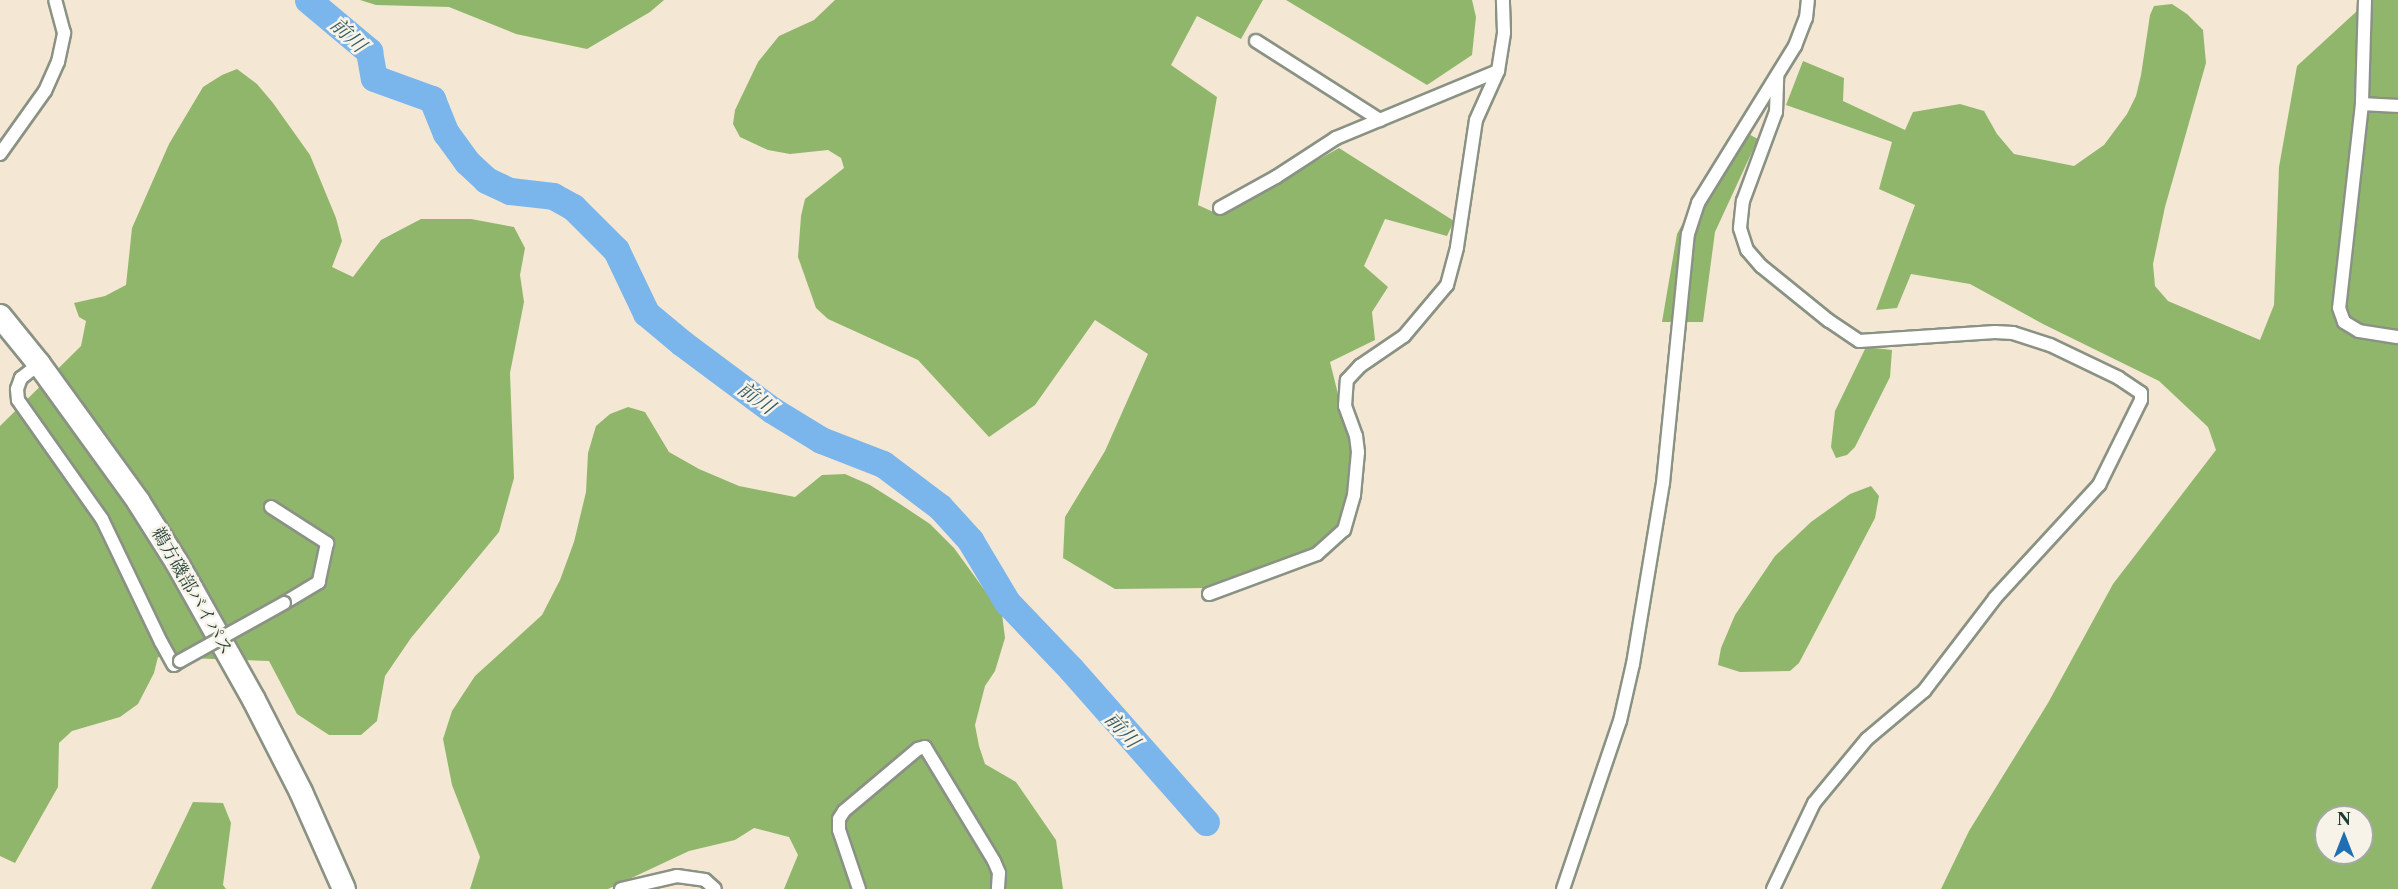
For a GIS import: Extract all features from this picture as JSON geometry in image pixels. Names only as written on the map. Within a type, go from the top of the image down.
[{"type":"highway","name":"鵜方磯部バイパス","points":[[0,316],[39,364],[138,501],[207,613],[301,792],[344,889]]},
{"type":"street","points":[[0,154],[45,91],[58,62],[64,33],[55,0]]},
{"type":"street","points":[[1209,594],[1317,554],[1344,530],[1354,495],[1358,452],[1356,436],[1345,406],[1347,380],[1360,366],[1404,336],[1447,285],[1457,247],[1476,120],[1498,71],[1504,32],[1503,0]]},
{"type":"street","points":[[1563,889],[1620,721],[1633,664],[1663,483],[1688,234],[1698,203],[1795,46],[1806,18],[1808,0]]},
{"type":"street","points":[[2365,0],[2362,104],[2339,308],[2344,322],[2359,331],[2398,337]]},
{"type":"street","points":[[1256,41],[1380,120]]},
{"type":"street","points":[[1220,208],[1336,138],[1498,71]]},
{"type":"street","points":[[1773,889],[1814,803],[1867,740],[1924,691],[1995,598],[2099,485],[2141,400],[2141,393],[2120,378],[2050,345],[2013,333],[1974,333],[1860,341],[1829,321],[1761,266],[1747,250],[1740,228],[1743,201],[1776,112],[1777,75]]},
{"type":"street","points":[[2362,104],[2398,106]]},
{"type":"street","points":[[39,364],[21,378],[17,389],[18,400],[102,519],[174,665],[319,582],[327,543],[271,507]]},
{"type":"street","points":[[859,889],[839,830],[839,819],[844,811],[918,748],[925,747],[994,861],[999,873],[998,889]]},
{"type":"street","points":[[621,889],[677,876],[705,880],[715,889]]},
{"type":"green space","points":[[360,0],[664,0],[650,12],[587,49],[516,34],[449,7],[376,5]]},
{"type":"green space","points":[[835,0],[1263,0],[1241,39],[1197,16],[1171,65],[1217,97],[1198,205],[1220,215],[1339,148],[1454,221],[1447,236],[1385,219],[1364,266],[1388,287],[1372,312],[1375,340],[1330,362],[1352,450],[1351,496],[1340,528],[1315,549],[1208,588],[1115,589],[1063,558],[1065,517],[1105,451],[1148,354],[1095,320],[1035,405],[989,437],[918,360],[828,319],[816,308],[798,257],[801,216],[805,199],[844,168],[841,158],[828,150],[790,154],[768,150],[740,137],[733,124],[735,110],[758,62],[779,36],[814,20]]},
{"type":"green space","points":[[1286,0],[1472,0],[1476,17],[1472,55],[1427,85]]},
{"type":"green space","points":[[2369,0],[2398,0],[2398,889],[1941,889],[1969,831],[2048,703],[2113,584],[2216,450],[2208,427],[2159,381],[2043,324],[1970,284],[1911,274],[1897,308],[1876,310],[1915,205],[1879,189],[1892,142],[1786,105],[1803,61],[1844,78],[1843,101],[1905,130],[1913,112],[1960,104],[1984,111],[1997,134],[2014,154],[2074,166],[2104,145],[2127,114],[2136,96],[2141,75],[2150,15],[2154,6],[2172,4],[2187,14],[2203,30],[2206,63],[2165,207],[2153,264],[2155,286],[2168,301],[2260,340],[2274,305],[2279,167],[2297,66]]},
{"type":"green space","points":[[237,69],[257,84],[310,155],[336,218],[342,241],[332,267],[353,277],[381,240],[421,219],[471,219],[514,227],[525,248],[520,275],[524,302],[510,373],[514,478],[499,532],[411,638],[385,676],[377,721],[361,735],[329,735],[297,714],[269,661],[158,657],[154,673],[138,704],[120,717],[72,731],[59,743],[58,787],[15,863],[0,856],[0,426],[81,346],[86,321],[79,317],[74,303],[105,296],[126,285],[132,228],[169,144],[203,87]]},
{"type":"green space","points":[[1735,127],[1758,139],[1715,232],[1703,322],[1662,322],[1677,234]]},
{"type":"green space","points":[[1866,347],[1892,350],[1890,377],[1855,447],[1847,455],[1836,458],[1831,447],[1835,411]]},
{"type":"green space","points":[[628,407],[645,412],[669,452],[699,469],[739,486],[795,497],[822,475],[845,474],[870,485],[930,524],[954,548],[1002,614],[1005,638],[995,671],[985,686],[975,725],[979,746],[985,764],[1016,782],[1056,840],[1063,889],[784,889],[798,855],[789,837],[754,828],[735,840],[689,851],[608,889],[470,889],[480,857],[452,785],[443,739],[452,711],[475,676],[542,615],[560,580],[574,542],[586,492],[588,453],[596,426],[610,414]]},
{"type":"green space","points":[[1871,486],[1879,496],[1875,518],[1799,663],[1790,671],[1740,672],[1718,665],[1721,648],[1735,615],[1775,556],[1811,522],[1850,494]]},
{"type":"green space","points":[[193,802],[223,803],[231,823],[223,885],[226,889],[151,889]]},
{"type":"waterway","name":"前川","points":[[308,0],[369,51],[374,78],[432,99],[446,133],[467,162],[486,180],[510,191],[553,196],[573,207],[616,250],[646,313],[682,343],[772,410],[821,440],[883,464],[940,507],[970,540],[1007,602],[1071,669],[1206,822]]}]
